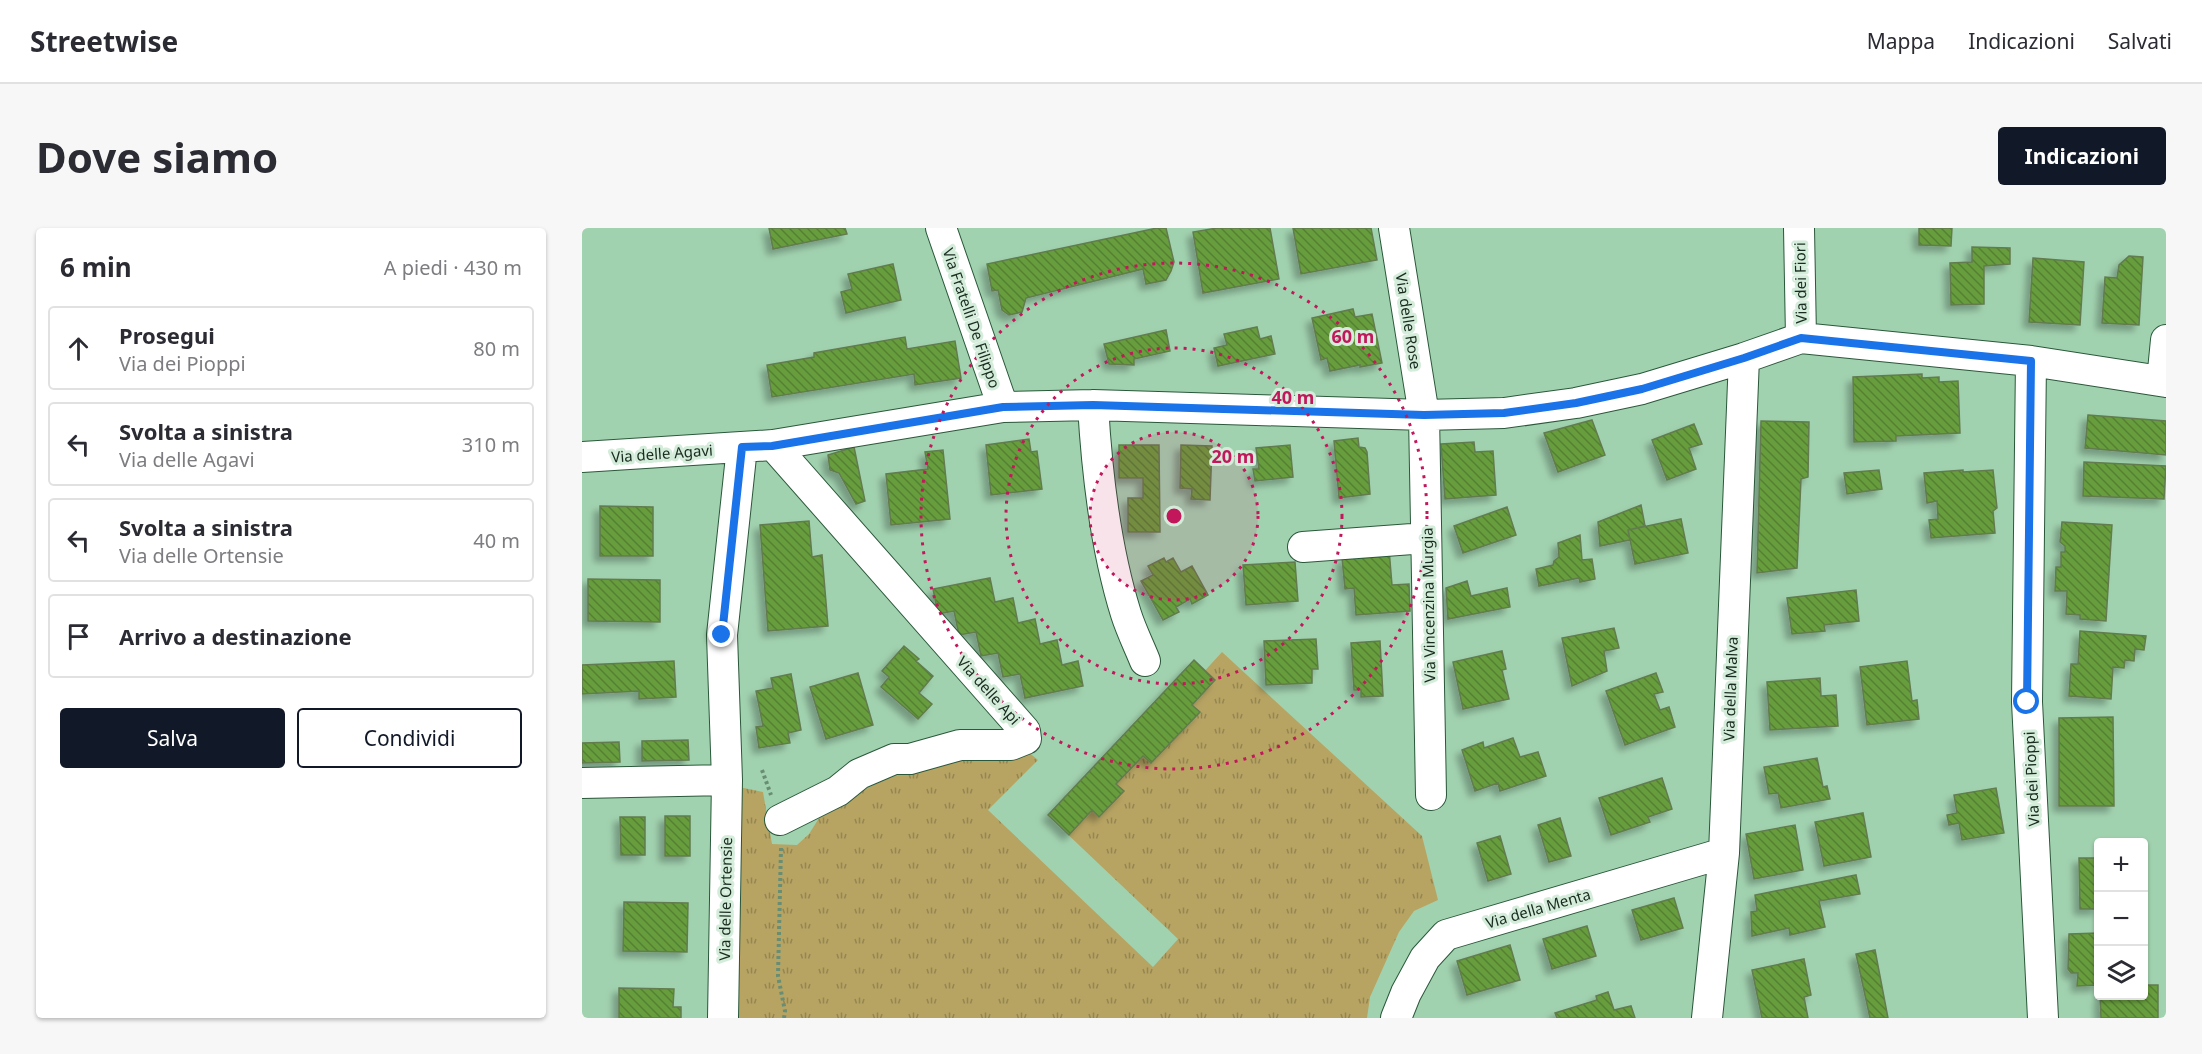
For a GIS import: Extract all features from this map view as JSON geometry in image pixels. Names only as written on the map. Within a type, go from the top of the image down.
[{"type":"street","name":"Via Fratelli De Filippo","points":[[941,228],[1003,407]]},
{"type":"street","name":"Via delle Rose","points":[[1394,228],[1424,415]]},
{"type":"street","name":"Via dei Fiori","points":[[1799,228],[1801,338]]},
{"type":"street","name":"Via delle Agavi","points":[[582,457],[772,446],[1003,407],[1093,405],[1424,415],[1504,413],[1576,403],[1642,389],[1801,338],[2031,361],[2164,381]]},
{"type":"street","points":[[2164,381],[2166,340]]},
{"type":"street","name":"Via della Malva","points":[[1707,1018],[1724,854],[1744,358]]},
{"type":"street","name":"Via dei Pioppi","points":[[2031,361],[2027,702],[2043,1018]]},
{"type":"street","points":[[1093,405],[1097,468],[1106,534],[1126,615],[1145,661]]},
{"type":"street","name":"Via Vincenzina Murgia","points":[[1424,415],[1431,795]]},
{"type":"street","name":"Via delle Api","points":[[772,446],[1025,731],[1026,739],[1011,745],[960,745],[910,759],[894,759],[859,774],[838,791],[780,820]]},
{"type":"street","name":"Via delle Ortensie","points":[[723,1018],[728,780],[722,635],[742,447]]},
{"type":"street","points":[[1303,547],[1426,538]]},
{"type":"street","points":[[582,783],[728,780]]},
{"type":"street","name":"Via della Menta","points":[[1396,1018],[1406,993],[1425,958],[1446,935],[1724,854]]},
{"type":"path","points":[[762,770],[780,820],[778,976],[784,1018]]},
{"type":"green space","points":[[1222,652],[1422,836],[1438,900],[1414,911],[1399,932],[1370,997],[1367,1018],[734,1018],[739,787],[763,792],[772,844],[797,845],[809,834],[826,807],[887,779],[1009,736],[1038,760],[988,810],[1153,967],[1178,939],[1061,828]]},
{"type":"building","points":[[769,228],[845,228],[847,234],[773,249]]},
{"type":"building","points":[[1166,228],[1174,262],[1166,280],[1146,284],[1143,269],[1026,298],[1022,312],[1009,315],[1002,310],[998,290],[992,291],[987,264]]},
{"type":"building","points":[[1217,228],[1270,228],[1279,279],[1203,293],[1193,232]]},
{"type":"building","points":[[1293,228],[1371,228],[1377,260],[1301,274]]},
{"type":"building","points":[[1919,228],[1952,228],[1951,246],[1919,245]]},
{"type":"building","points":[[1972,247],[2010,248],[2010,264],[1984,266],[1984,304],[1951,305],[1950,263],[1972,262]]},
{"type":"building","points":[[2129,256],[2143,257],[2139,325],[2102,323],[2105,277],[2117,278],[2119,265]]},
{"type":"building","points":[[2033,258],[2084,262],[2080,325],[2029,322]]},
{"type":"building","points":[[893,264],[901,300],[846,313],[841,292],[852,289],[848,274]]},
{"type":"building","points":[[1353,309],[1355,317],[1372,314],[1382,363],[1330,371],[1327,358],[1321,360],[1312,318]]},
{"type":"building","points":[[1257,327],[1260,339],[1271,336],[1275,354],[1218,366],[1214,348],[1227,345],[1224,334]]},
{"type":"building","points":[[1166,330],[1170,351],[1134,359],[1134,365],[1109,364],[1104,344]]},
{"type":"building","points":[[905,337],[907,349],[955,341],[961,378],[915,385],[914,374],[772,397],[767,365],[814,357],[814,353]]},
{"type":"building","points":[[1922,374],[1922,378],[1939,377],[1939,382],[1958,381],[1960,433],[1896,436],[1896,441],[1854,442],[1853,377]]},
{"type":"building","points":[[2088,415],[2166,421],[2166,455],[2085,448]]},
{"type":"building","points":[[1592,420],[1605,455],[1558,472],[1544,433]]},
{"type":"building","points":[[1761,421],[1809,422],[1808,477],[1801,479],[1797,568],[1757,573]]},
{"type":"building","points":[[1694,424],[1702,444],[1689,448],[1696,469],[1667,480],[1652,440]]},
{"type":"building","points":[[1358,438],[1359,447],[1365,448],[1367,452],[1370,494],[1339,498],[1334,441]]},
{"type":"building","points":[[1029,439],[1031,452],[1037,451],[1042,489],[991,495],[986,445]]},
{"type":"building","points":[[1474,442],[1475,452],[1493,451],[1496,495],[1445,499],[1441,444]]},
{"type":"building","points":[[1119,445],[1159,445],[1160,532],[1128,532],[1128,498],[1143,498],[1143,478],[1119,478]]},
{"type":"building","points":[[1181,445],[1212,446],[1210,500],[1191,499],[1192,489],[1180,488]]},
{"type":"building","points":[[1290,445],[1293,477],[1255,481],[1253,469],[1259,469],[1256,448]]},
{"type":"building","points":[[854,447],[865,501],[856,504],[839,473],[830,470],[828,455]]},
{"type":"building","points":[[943,450],[950,519],[891,525],[886,474],[928,469],[925,452]]},
{"type":"building","points":[[2084,462],[2166,466],[2164,499],[2083,496]]},
{"type":"building","points":[[1879,470],[1882,489],[1847,494],[1844,473]]},
{"type":"building","points":[[1963,470],[1963,472],[1993,470],[1997,508],[1993,511],[1995,533],[1931,538],[1929,520],[1938,519],[1937,501],[1927,503],[1924,473]]},
{"type":"building","points":[[1641,505],[1645,526],[1628,530],[1630,540],[1600,546],[1598,522]]},
{"type":"building","points":[[600,506],[653,507],[653,556],[600,556]]},
{"type":"building","points":[[1507,507],[1516,535],[1463,553],[1454,526]]},
{"type":"building","points":[[1681,519],[1688,553],[1635,564],[1628,530]]},
{"type":"building","points":[[809,521],[812,557],[822,555],[828,626],[768,631],[760,525]]},
{"type":"building","points":[[2062,522],[2112,525],[2106,621],[2080,619],[2080,615],[2066,614],[2067,591],[2055,591],[2056,567],[2061,567],[2061,552],[2065,552],[2065,546],[2060,542]]},
{"type":"building","points":[[1580,535],[1582,560],[1592,559],[1595,579],[1580,582],[1579,578],[1539,586],[1536,569],[1553,565],[1559,557],[1558,543]]},
{"type":"building","points":[[1389,549],[1392,585],[1409,584],[1410,611],[1356,615],[1354,588],[1345,589],[1342,558]]},
{"type":"building","points":[[1164,558],[1166,562],[1173,558],[1181,572],[1192,566],[1208,595],[1192,604],[1190,599],[1176,607],[1179,612],[1163,620],[1141,581],[1153,575],[1148,566]]},
{"type":"building","points":[[1295,562],[1298,601],[1246,605],[1243,565]]},
{"type":"building","points":[[990,578],[995,602],[1013,598],[1018,623],[1035,619],[1040,644],[1057,640],[1062,665],[1078,661],[1083,686],[1025,698],[1020,674],[1003,677],[998,653],[981,656],[976,632],[959,635],[954,611],[938,614],[933,589]]},
{"type":"building","points":[[588,579],[660,580],[660,622],[588,621]]},
{"type":"building","points":[[1467,581],[1471,596],[1507,588],[1510,607],[1448,619],[1446,588]]},
{"type":"building","points":[[1856,590],[1859,621],[1824,625],[1825,631],[1792,634],[1787,598]]},
{"type":"building","points":[[1614,628],[1619,648],[1604,651],[1607,671],[1572,686],[1562,638]]},
{"type":"building","points":[[2080,631],[2146,636],[2144,650],[2135,649],[2134,661],[2125,660],[2124,668],[2113,667],[2111,699],[2069,696],[2071,664],[2078,664]]},
{"type":"building","points":[[1316,639],[1318,669],[1312,669],[1312,683],[1266,685],[1264,641]]},
{"type":"building","points":[[1380,641],[1383,696],[1361,697],[1361,690],[1354,690],[1351,643]]},
{"type":"building","points":[[904,646],[933,676],[919,693],[932,704],[918,719],[881,687],[889,677],[882,671]]},
{"type":"building","points":[[1502,651],[1506,669],[1502,670],[1509,699],[1463,709],[1453,662]]},
{"type":"building","points":[[1194,660],[1215,680],[1192,705],[1200,712],[1151,763],[1143,756],[1116,784],[1124,791],[1099,817],[1092,810],[1069,835],[1048,815]]},
{"type":"building","points":[[674,661],[676,697],[639,699],[639,691],[582,694],[582,665]]},
{"type":"building","points":[[1907,661],[1912,701],[1917,700],[1919,719],[1867,725],[1860,667]]},
{"type":"building","points":[[858,673],[873,725],[826,739],[810,687]]},
{"type":"building","points":[[1656,673],[1663,692],[1654,694],[1660,710],[1669,707],[1675,727],[1625,745],[1606,691]]},
{"type":"building","points":[[791,674],[801,730],[788,733],[790,743],[759,748],[756,727],[763,726],[756,691],[773,688],[771,678]]},
{"type":"building","points":[[1820,678],[1821,696],[1836,695],[1838,726],[1770,730],[1767,682]]},
{"type":"building","points":[[2113,717],[2114,806],[2059,806],[2059,718]]},
{"type":"building","points":[[1513,738],[1520,757],[1538,752],[1546,776],[1500,791],[1498,783],[1475,791],[1462,750],[1483,742],[1484,748]]},
{"type":"building","points":[[688,740],[689,760],[642,761],[642,741]]},
{"type":"building","points":[[619,742],[620,762],[582,763],[582,743]]},
{"type":"building","points":[[1817,758],[1823,787],[1827,786],[1830,799],[1781,808],[1778,793],[1769,794],[1764,767]]},
{"type":"building","points":[[1662,778],[1672,809],[1648,817],[1650,822],[1611,835],[1599,798]]},
{"type":"building","points":[[1996,788],[2004,833],[1962,840],[1959,823],[1949,825],[1947,815],[1957,813],[1954,795]]},
{"type":"building","points":[[1863,813],[1871,857],[1824,866],[1815,822]]},
{"type":"building","points":[[665,816],[690,816],[690,856],[665,856]]},
{"type":"building","points":[[620,817],[645,817],[645,855],[621,855]]},
{"type":"building","points":[[1560,818],[1571,856],[1549,862],[1538,825]]},
{"type":"building","points":[[1795,825],[1803,870],[1754,879],[1746,834]]},
{"type":"building","points":[[1500,836],[1511,874],[1488,881],[1477,843]]},
{"type":"building","points":[[2079,858],[2094,858],[2094,909],[2080,909]]},
{"type":"building","points":[[1856,875],[1860,894],[1819,901],[1825,927],[1790,935],[1789,928],[1752,936],[1751,912],[1757,911],[1755,895]]},
{"type":"building","points":[[1674,898],[1683,928],[1641,940],[1632,910]]},
{"type":"building","points":[[624,902],[688,903],[687,952],[623,951]]},
{"type":"building","points":[[1587,926],[1596,956],[1552,969],[1543,939]]},
{"type":"building","points":[[2094,933],[2094,985],[2077,986],[2078,973],[2071,973],[2068,969],[2069,934]]},
{"type":"building","points":[[1510,945],[1520,980],[1467,995],[1457,961]]},
{"type":"building","points":[[1875,950],[1888,1018],[1870,1018],[1856,954]]},
{"type":"building","points":[[1804,959],[1811,995],[1804,997],[1808,1018],[1762,1018],[1752,970]]},
{"type":"building","points":[[2148,985],[2158,985],[2158,1018],[2101,1018],[2100,1000],[2148,1000]]},
{"type":"building","points":[[619,988],[674,989],[673,1007],[681,1007],[681,1018],[619,1018]]},
{"type":"building","points":[[1608,992],[1614,1010],[1631,1006],[1635,1018],[1557,1018],[1555,1013],[1597,1000],[1596,996]]},
{"type":"route","points":[[722,635],[742,447],[772,446],[1003,407],[1093,405],[1424,415],[1504,413],[1576,403],[1642,389],[1801,338],[2031,361],[2027,702]]}]
